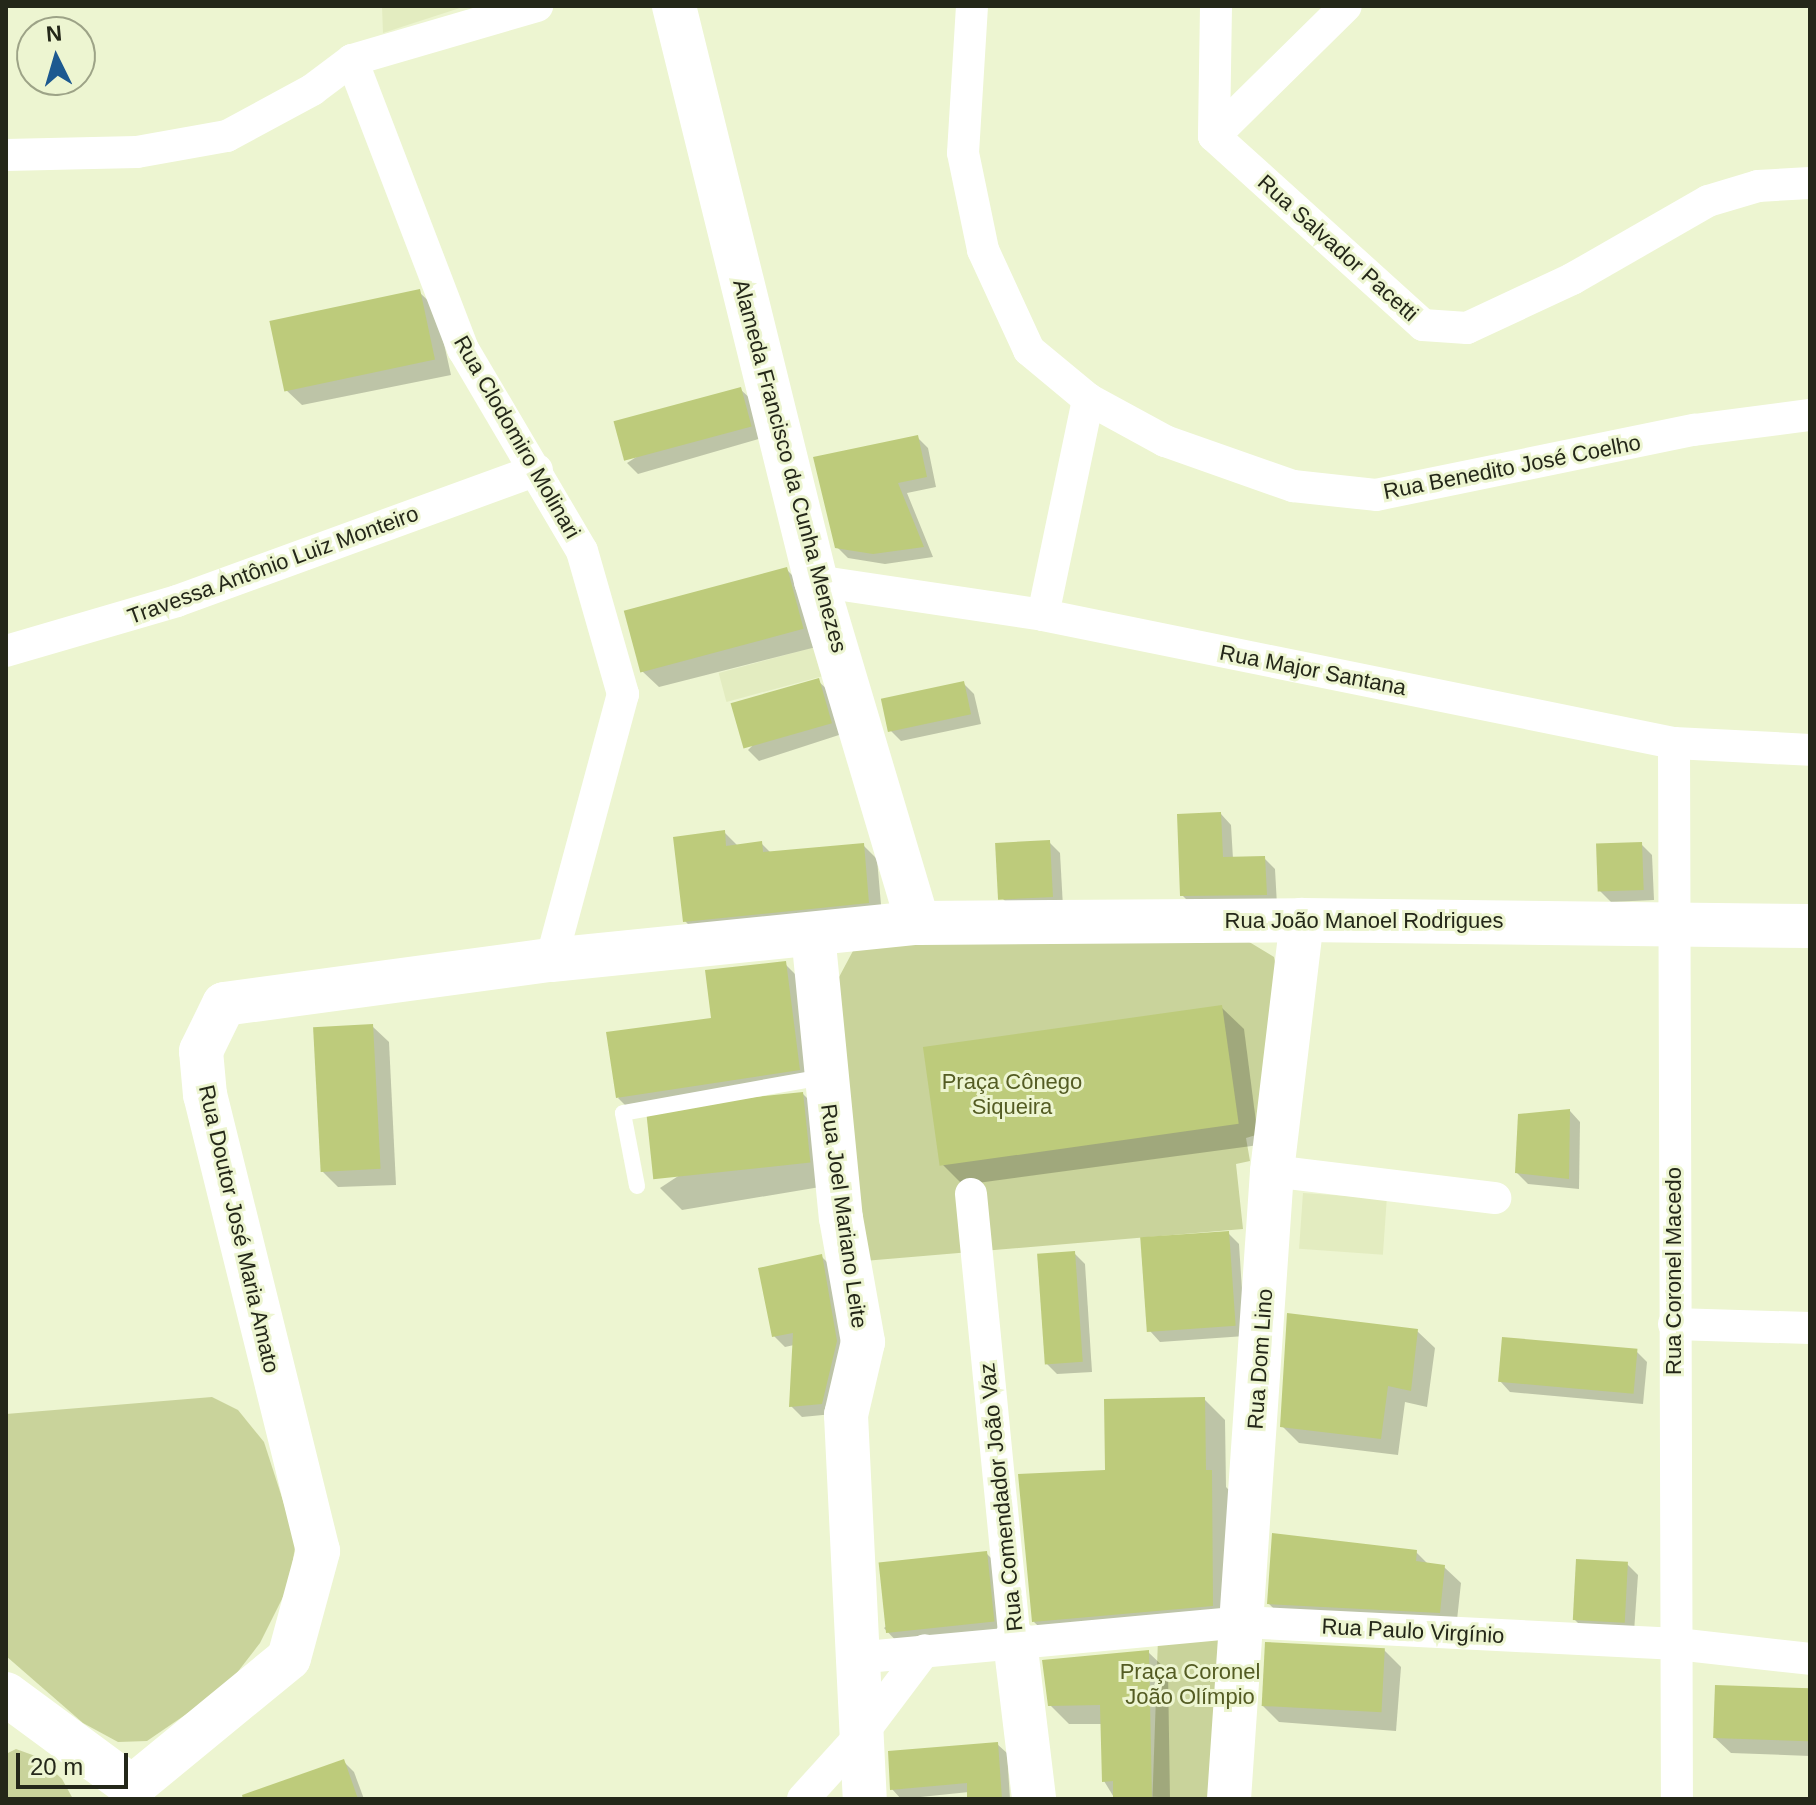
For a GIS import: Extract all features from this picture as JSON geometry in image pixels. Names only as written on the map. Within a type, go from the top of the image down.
[{"type":"street","points":[[6,155],[137,152],[227,136],[312,90],[352,60],[537,6]]},
{"type":"street","name":"Alameda Francisco da Cunha Menezes","points":[[674,6],[816,581],[918,923]]},
{"type":"street","name":"Rua Benedito José Coelho","points":[[972,6],[963,153],[983,250],[1029,350],[1088,399],[1165,441],[1293,486],[1376,495],[1694,430],[1810,415]]},
{"type":"street","points":[[1214,136],[1216,6]]},
{"type":"street","points":[[1214,136],[1346,6]]},
{"type":"street","name":"Rua Clodomiro Molinari","points":[[352,60],[463,349],[582,551],[623,694],[551,960]]},
{"type":"street","name":"Rua Salvador Pacetti","points":[[1214,136],[1423,325],[1467,328],[1572,279],[1708,201],[1758,186],[1810,183]]},
{"type":"street","points":[[1043,615],[1088,399]]},
{"type":"street","name":"Travessa Antônio Luiz Monteiro","points":[[6,651],[177,601],[537,470]]},
{"type":"street","name":"Rua Major Santana","points":[[816,581],[1043,615],[1674,743],[1810,750]]},
{"type":"street","name":"Rua Coronel Macedo","points":[[1674,743],[1677,1799]]},
{"type":"street","name":"Rua João Manoel Rodrigues","points":[[918,923],[1302,920],[1810,926]]},
{"type":"street","name":"Rua Dom Lino","points":[[1229,1799],[1272,1171],[1302,920]]},
{"type":"street","name":"Rua Doutor José Maria Amato","points":[[133,1793],[289,1658],[318,1551],[205,1095],[201,1051],[224,1004],[551,960],[918,923]]},
{"type":"street","name":"Rua Joel Mariano Leite","points":[[813,934],[824,1077],[863,1342],[846,1415],[855,1658],[865,1799]]},
{"type":"street","points":[[1272,1171],[1495,1198]]},
{"type":"street","name":"Rua Comendador João Vaz","points":[[971,1194],[1015,1641],[1034,1799]]},
{"type":"street","points":[[1674,1324],[1810,1328]]},
{"type":"street","name":"Rua Paulo Virgínio","points":[[855,1658],[1242,1622],[1677,1644],[1810,1659]]},
{"type":"street","points":[[803,1799],[861,1735],[925,1650]]},
{"type":"street","points":[[6,1694],[133,1793]]},
{"type":"lane","points":[[637,1186],[623,1113],[824,1077]]},
{"type":"shaded area","points":[[382,6],[466,6],[383,33]]},
{"type":"shaded area","points":[[823,645],[831,674],[726,702],[719,673]]},
{"type":"shaded area","points":[[1303,1193],[1387,1199],[1383,1255],[1299,1249]]},
{"type":"green space","name":"Praça Cônego Siqueira","points":[[1241,937],[1274,957],[1277,972],[1256,1135],[1246,1138],[1250,1161],[1236,1164],[1243,1229],[864,1261],[838,979],[854,949],[877,941]]},
{"type":"green space","points":[[212,1397],[238,1410],[264,1442],[296,1541],[289,1585],[260,1643],[226,1687],[147,1741],[118,1742],[83,1723],[6,1656],[6,1414]]},
{"type":"green space","name":"Praça Coronel João Olímpio","points":[[1158,1638],[1220,1640],[1214,1799],[1152,1797]]},
{"type":"green space","points":[[16,1749],[38,1757],[62,1779],[73,1799],[6,1799],[6,1754]]},
{"type":"building","points":[[420,289],[435,359],[284,391],[269,321]]},
{"type":"building","points":[[741,387],[752,427],[624,461],[613,421]]},
{"type":"building","points":[[918,435],[927,477],[898,483],[924,547],[873,554],[835,548],[813,457]]},
{"type":"building","points":[[787,567],[804,629],[640,673],[624,611]]},
{"type":"building","points":[[819,678],[832,723],[744,749],[731,703]]},
{"type":"building","points":[[964,681],[971,714],[888,732],[881,699]]},
{"type":"building","points":[[1221,812],[1223,857],[1265,856],[1267,895],[1180,896],[1177,814]]},
{"type":"building","points":[[725,830],[726,846],[762,841],[763,852],[864,843],[869,903],[683,922],[673,837]]},
{"type":"building","points":[[1050,840],[1053,897],[998,900],[995,843]]},
{"type":"building","points":[[1642,842],[1644,890],[1598,892],[1596,844]]},
{"type":"building","points":[[786,961],[800,1070],[616,1098],[606,1032],[711,1018],[705,970]]},
{"type":"building","points":[[1222,1005],[1239,1124],[940,1166],[923,1047]]},
{"type":"building","points":[[373,1024],[381,1169],[321,1172],[313,1027]]},
{"type":"building","points":[[803,1092],[810,1163],[653,1179],[646,1109]]},
{"type":"building","points":[[1570,1109],[1569,1179],[1515,1173],[1518,1114]]},
{"type":"building","points":[[1229,1231],[1236,1326],[1147,1332],[1140,1237]]},
{"type":"building","points":[[1075,1251],[1083,1362],[1045,1364],[1037,1254]]},
{"type":"building","points":[[822,1254],[837,1341],[822,1404],[789,1407],[793,1333],[772,1337],[758,1268]]},
{"type":"building","points":[[1287,1313],[1418,1329],[1411,1391],[1388,1386],[1381,1439],[1280,1427]]},
{"type":"building","points":[[1502,1337],[1637,1349],[1634,1394],[1498,1382]]},
{"type":"building","points":[[1205,1397],[1206,1470],[1212,1470],[1213,1606],[1032,1622],[1018,1474],[1105,1470],[1104,1399]]},
{"type":"building","points":[[1272,1533],[1417,1550],[1416,1561],[1445,1565],[1440,1613],[1267,1604]]},
{"type":"building","points":[[987,1551],[994,1622],[886,1633],[879,1562]]},
{"type":"building","points":[[1576,1559],[1628,1562],[1625,1623],[1573,1620]]},
{"type":"building","points":[[1265,1642],[1385,1648],[1381,1712],[1262,1706]]},
{"type":"building","points":[[1149,1650],[1152,1799],[1113,1799],[1113,1781],[1102,1782],[1100,1705],[1048,1706],[1042,1660]]},
{"type":"building","points":[[1715,1685],[1810,1688],[1808,1741],[1713,1738]]},
{"type":"building","points":[[998,1742],[1002,1799],[967,1799],[967,1783],[890,1790],[888,1751]]},
{"type":"building","points":[[344,1759],[358,1799],[243,1799],[242,1795]]}]
